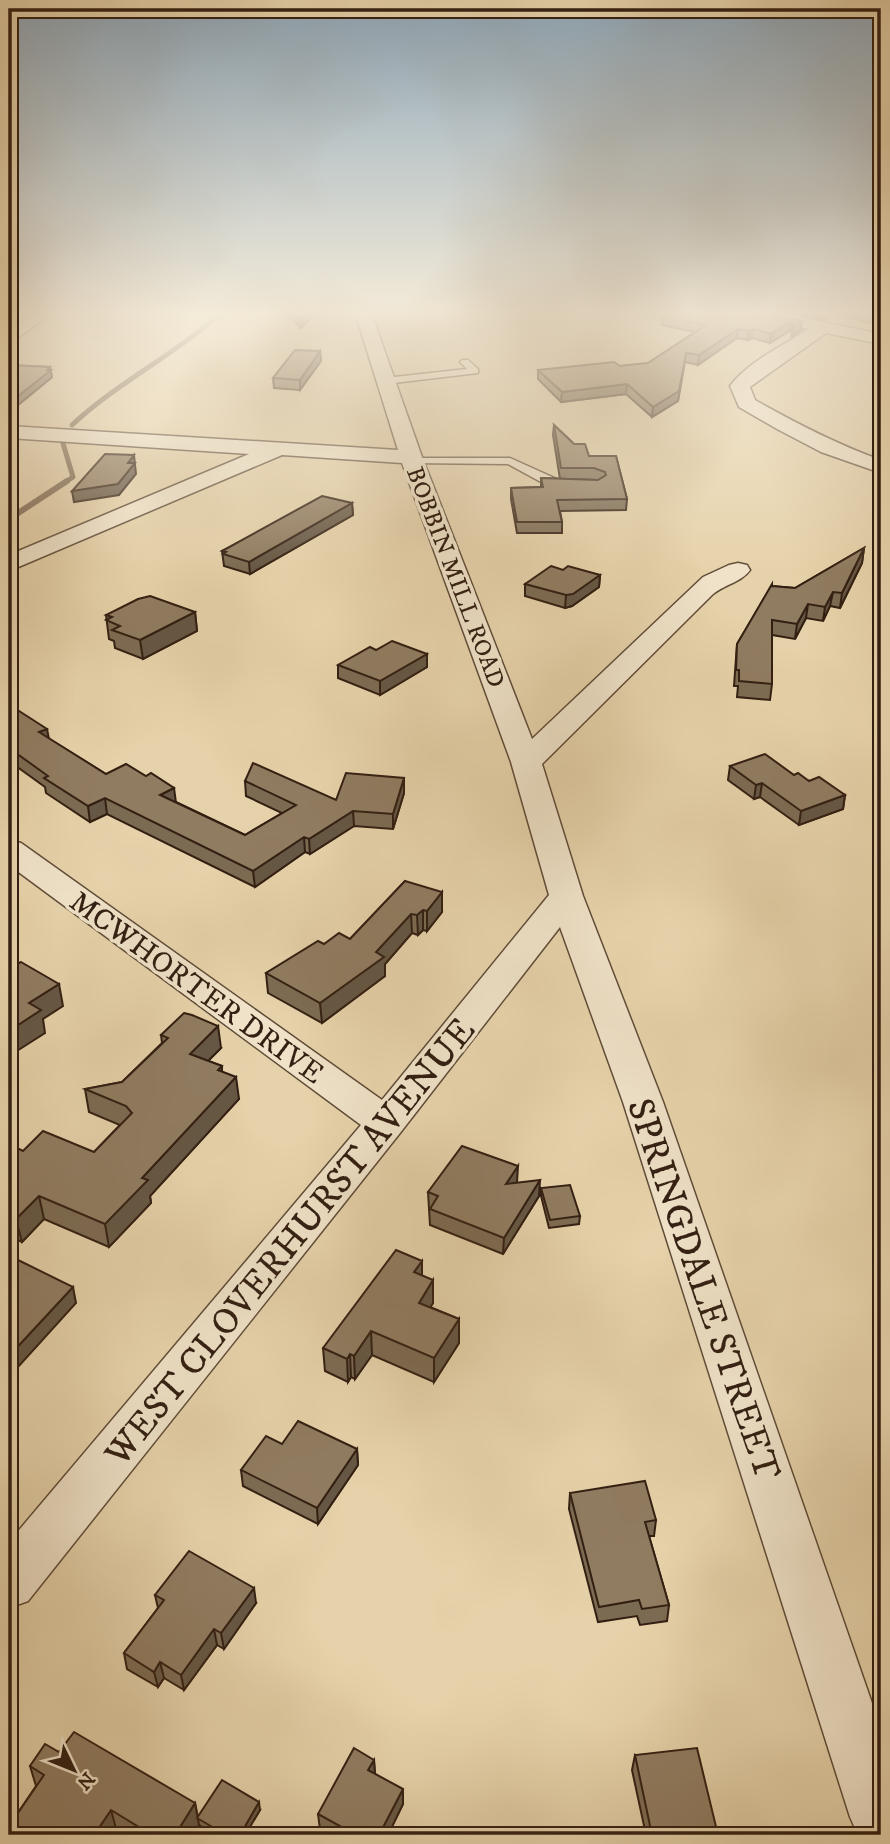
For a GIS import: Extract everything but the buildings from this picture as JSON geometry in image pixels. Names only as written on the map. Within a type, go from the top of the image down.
[{"type":"street","name":"BOBBIN MILL ROAD","points":[[391,398],[526,762]]},
{"type":"street","points":[[745,398],[747,403],[828,448],[881,467]]},
{"type":"street","points":[[9,432],[412,459]]},
{"type":"street","points":[[173,442],[193,452],[208,466],[208,478]]},
{"type":"street","points":[[9,564],[279,449]]},
{"type":"street","points":[[526,762],[703,590],[712,582],[738,569]]},
{"type":"street","name":"SPRINGDALE STREET","points":[[526,762],[566,897],[643,1102],[881,1817]]},
{"type":"street","name":"MCWHORTER DRIVE","points":[[17,867],[386,1123]]},
{"type":"street","name":"WEST CLOVERHURST AVENUE","points":[[9,1583],[386,1123],[566,897]]},
{"type":"lane","points":[[412,459],[510,461],[545,480],[573,486]]},
{"type":"waterway","points":[[72,425],[104,398]]},
{"type":"waterway","points":[[62,440],[73,477],[67,481]]},
{"type":"waterway","points":[[9,519],[67,481]]}]
